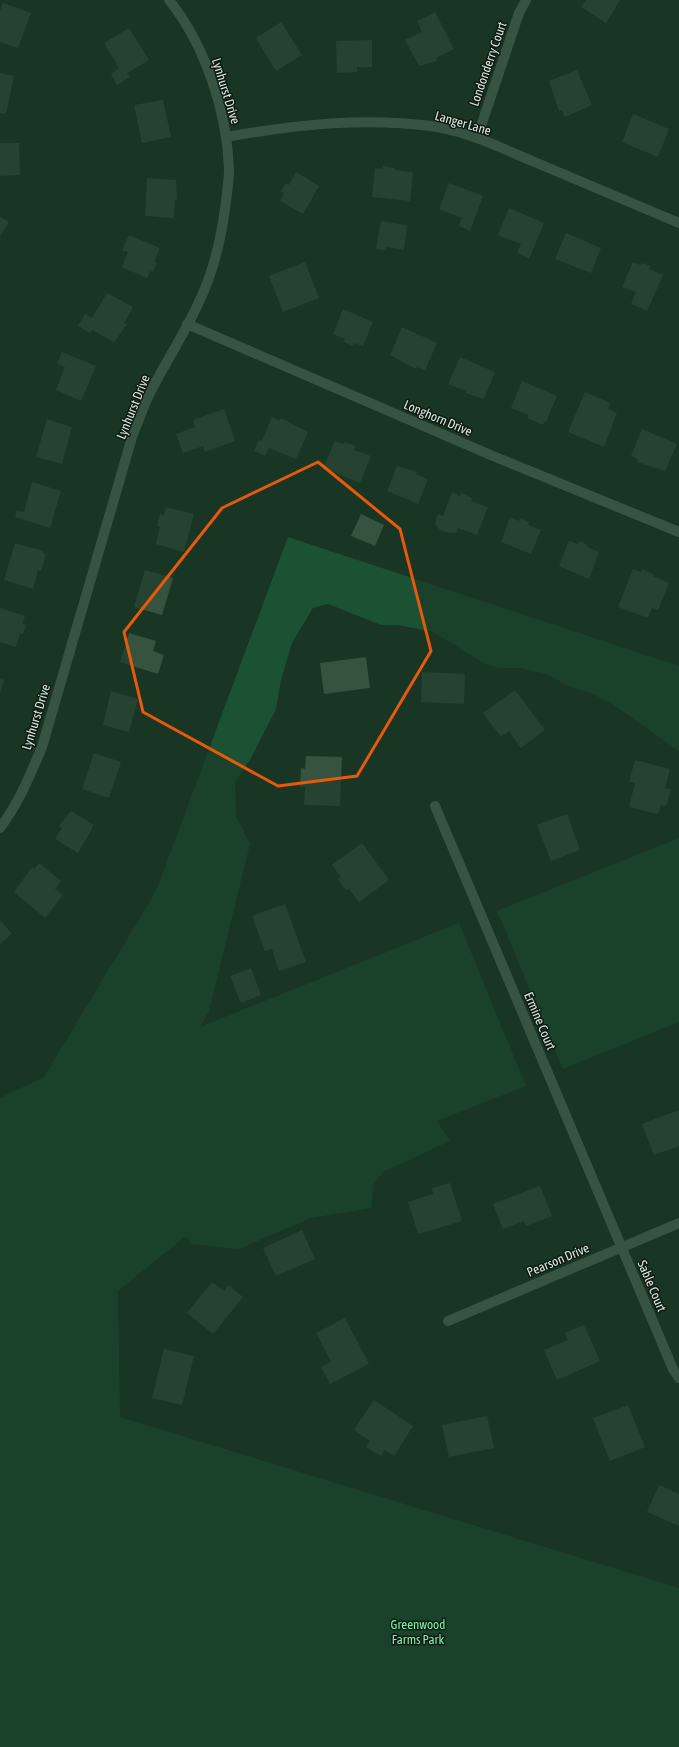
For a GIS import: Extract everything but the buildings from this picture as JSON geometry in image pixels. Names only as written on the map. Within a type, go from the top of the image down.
[{"type":"street","name":"Lynhurst Drive","points":[[0,828],[8,817],[27,783],[42,747],[133,434],[149,395],[199,304],[220,240],[225,213],[229,170],[226,137],[220,108],[211,77],[192,34],[169,0]]},
{"type":"street","name":"Londonderry Court","points":[[477,138],[519,13],[526,0]]},
{"type":"street","name":"Langer Lane","points":[[226,137],[282,127],[338,123],[383,122],[432,126],[477,138],[679,223]]},
{"type":"street","name":"Longhorn Drive","points":[[187,324],[493,456],[679,532]]},
{"type":"street","name":"Ermine Court","points":[[435,806],[621,1247]]},
{"type":"street","name":"Pearson Drive","points":[[448,1321],[621,1247],[679,1224]]},
{"type":"street","name":"Sable Court","points":[[621,1247],[673,1369],[679,1378]]},
{"type":"highlighted area","points":[[318,462],[400,529],[431,651],[357,776],[278,786],[143,712],[124,632],[222,508]]},
{"type":"green space","name":"Greenwood Farms Park","points":[[288,537],[679,666],[679,751],[612,704],[591,693],[568,686],[547,674],[520,668],[499,668],[484,663],[433,632],[398,625],[381,625],[328,604],[313,608],[292,643],[281,680],[276,709],[251,758],[235,782],[236,816],[250,844],[209,1011],[200,1027],[459,923],[526,1086],[437,1121],[450,1141],[383,1172],[374,1184],[371,1208],[311,1218],[239,1249],[191,1244],[186,1236],[118,1291],[120,1417],[679,1588],[679,1747],[0,1747],[0,1098],[44,1077],[156,891]]},
{"type":"green space","points":[[679,838],[679,1022],[563,1069],[497,911]]}]
